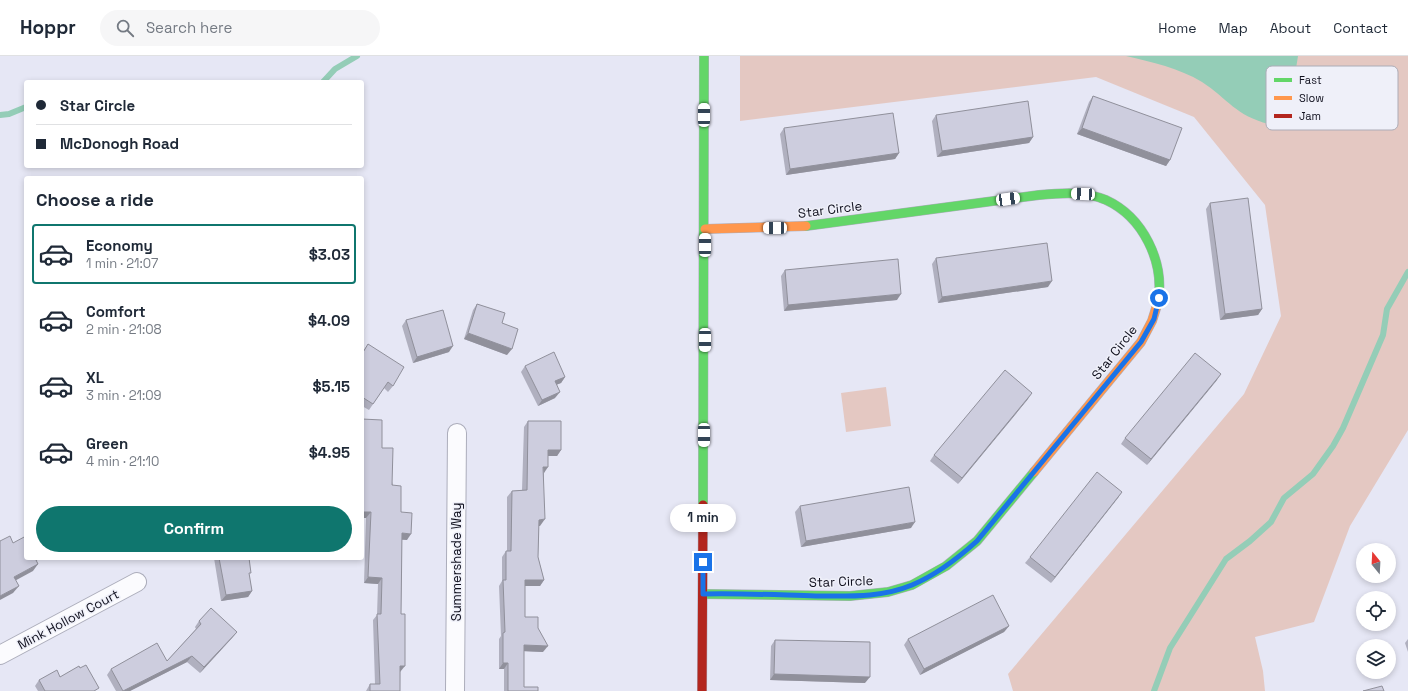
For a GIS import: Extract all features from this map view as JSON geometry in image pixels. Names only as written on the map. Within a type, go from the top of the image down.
[{"type":"street","points":[[702,691],[705,229],[704,56]]},
{"type":"street","name":"Star Circle","points":[[703,594],[858,596],[886,592],[910,585],[934,574],[958,558],[977,541],[1141,342],[1154,319],[1159,298],[1159,281],[1156,262],[1149,244],[1139,226],[1122,211],[1105,200],[1083,194],[1060,193],[1038,195],[806,226],[705,229]]},
{"type":"street","name":"Summershade Way","points":[[455,691],[457,433]]},
{"type":"street","name":"Mink Hollow Court","points":[[0,655],[137,582]]},
{"type":"shaded area","points":[[740,56],[1408,56],[1408,430],[1350,526],[1314,622],[1255,637],[1263,671],[1265,691],[1013,691],[1008,674],[1244,394],[1281,316],[1265,205],[1194,117],[1096,77],[740,121]]},
{"type":"shaded area","points":[[1126,56],[1298,56],[1296,66],[1266,66],[1266,123],[1240,112],[1211,88],[1193,77],[1165,66]]},
{"type":"shaded area","points":[[886,387],[891,426],[846,432],[841,393]]},
{"type":"building","points":[[1093,96],[1182,128],[1170,160],[1082,128]]},
{"type":"building","points":[[1028,101],[1033,137],[942,151],[936,115]]},
{"type":"building","points":[[893,113],[899,153],[790,169],[784,128]]},
{"type":"building","points":[[1248,198],[1262,309],[1225,314],[1210,203]]},
{"type":"building","points":[[1047,243],[1052,281],[942,297],[936,258]]},
{"type":"building","points":[[898,259],[901,294],[788,305],[785,270]]},
{"type":"building","points":[[477,304],[505,313],[502,323],[518,329],[512,349],[468,333]]},
{"type":"building","points":[[443,310],[453,346],[417,357],[406,320]]},
{"type":"building","points":[[368,344],[404,367],[393,386],[388,382],[373,404],[364,398],[364,351]]},
{"type":"building","points":[[554,352],[565,377],[555,381],[560,392],[542,400],[525,366]]},
{"type":"building","points":[[1195,353],[1221,374],[1151,459],[1125,438]]},
{"type":"building","points":[[1005,370],[1032,393],[962,478],[934,455]]},
{"type":"building","points":[[364,419],[382,420],[382,448],[393,448],[392,485],[401,486],[401,512],[412,513],[411,534],[402,533],[401,614],[405,614],[405,666],[400,666],[400,691],[370,691],[370,684],[380,684],[377,614],[381,614],[382,578],[368,577],[371,512],[364,512]]},
{"type":"building","points":[[528,421],[561,421],[561,450],[548,450],[548,467],[543,467],[545,519],[539,520],[538,557],[544,580],[525,580],[525,617],[538,617],[538,628],[548,646],[524,645],[524,687],[538,687],[538,691],[508,691],[508,663],[503,663],[503,633],[505,632],[503,580],[506,580],[506,551],[511,551],[512,491],[527,490]]},
{"type":"building","points":[[1097,472],[1122,492],[1055,577],[1030,557]]},
{"type":"building","points":[[909,487],[915,522],[806,541],[800,506]]},
{"type":"building","points":[[10,536],[13,543],[24,537],[24,560],[36,560],[38,564],[14,577],[19,586],[0,596],[0,541]]},
{"type":"building","points":[[219,560],[249,560],[251,573],[249,573],[252,591],[226,595]]},
{"type":"building","points":[[993,595],[1009,626],[924,669],[908,639]]},
{"type":"building","points":[[211,608],[237,632],[204,667],[192,656],[123,691],[111,669],[157,643],[167,661],[201,624],[199,621]]},
{"type":"building","points":[[775,640],[870,642],[870,677],[774,674]]},
{"type":"building","points":[[86,665],[99,688],[94,691],[45,691],[39,680],[57,670],[60,677],[79,666],[80,668]]},
{"type":"building","points":[[1382,686],[1384,691],[1363,691]]},
{"type":"waterway","points":[[325,80],[335,69],[357,56]]},
{"type":"waterway","points":[[0,115],[9,114],[24,108]]},
{"type":"waterway","points":[[1154,691],[1170,648],[1226,559],[1250,541],[1271,522],[1284,498],[1313,474],[1333,446],[1343,428],[1383,335],[1387,309],[1408,272]]},
{"type":"traffic: fast","points":[[703,505],[704,56]]},
{"type":"traffic: fast","points":[[806,226],[1039,195],[1064,193],[1090,195],[1106,200],[1119,208],[1131,217],[1141,229],[1154,257],[1158,272],[1158,302]]},
{"type":"traffic: fast","points":[[703,594],[850,596],[888,592],[912,585],[946,566],[977,541],[1034,472]]},
{"type":"traffic: slow","points":[[705,229],[806,226]]},
{"type":"traffic: slow","points":[[1034,472],[1141,342],[1152,321],[1158,302]]},
{"type":"traffic: jam","points":[[702,691],[703,505]]},
{"type":"route","points":[[703,562],[703,594],[858,596],[886,592],[910,585],[934,574],[958,558],[977,541],[1141,342],[1154,319],[1159,298]]}]
